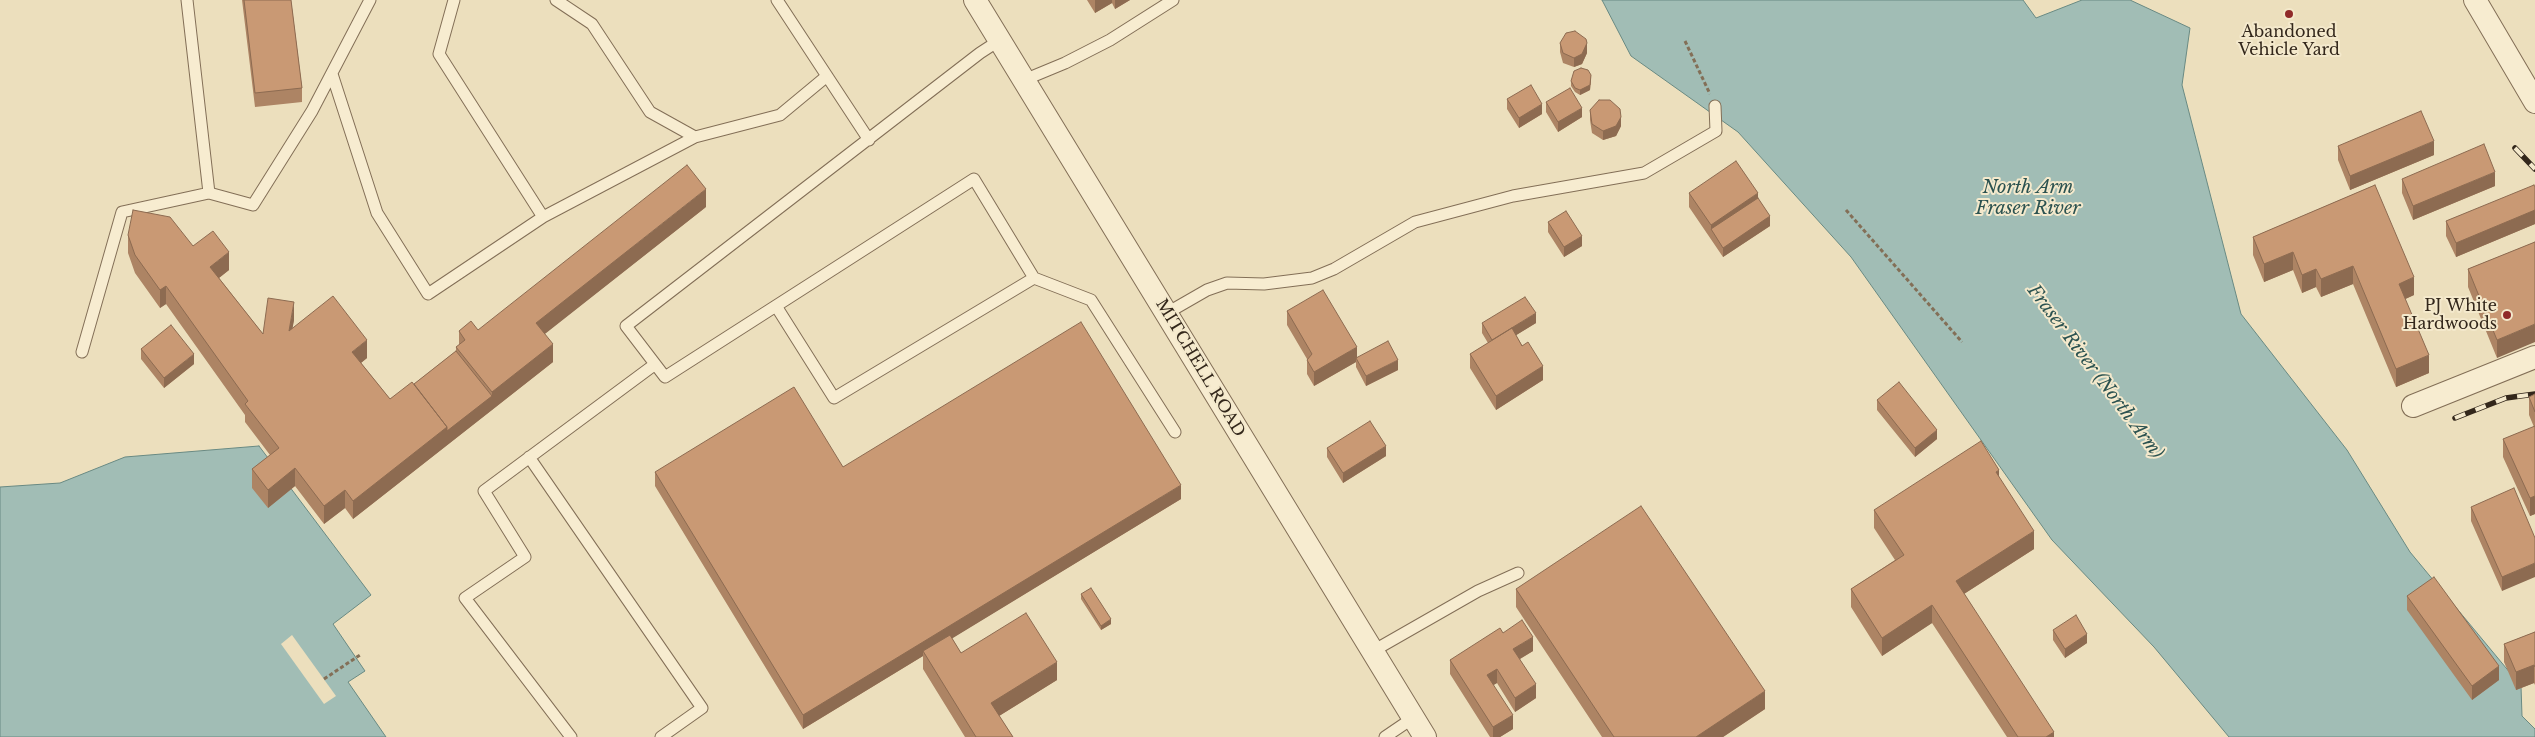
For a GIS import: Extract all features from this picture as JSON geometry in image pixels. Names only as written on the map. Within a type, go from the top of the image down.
[{"type":"street","name":"MITCHELL ROAD","points":[[975,0],[1419,728]]},
{"type":"street","points":[[2475,0],[2535,102]]},
{"type":"street","points":[[2414,406],[2535,357]]},
{"type":"lane","points":[[187,0],[209,193]]},
{"type":"lane","points":[[82,352],[122,212],[209,193],[252,205],[312,112],[370,0]]},
{"type":"lane","points":[[454,0],[439,54],[543,217]]},
{"type":"lane","points":[[556,0],[592,24],[650,112],[696,137]]},
{"type":"lane","points":[[777,0],[869,140]]},
{"type":"lane","points":[[1024,80],[1066,63],[1110,40],[1173,0]]},
{"type":"lane","points":[[1000,40],[980,53],[626,326],[665,377],[974,179],[1034,278],[1092,300],[1175,432]]},
{"type":"lane","points":[[332,74],[377,213],[428,294],[543,217],[696,137],[780,115],[827,76]]},
{"type":"lane","points":[[1167,314],[1207,290],[1227,283],[1264,284],[1312,278],[1334,269],[1415,222],[1513,196],[1644,173],[1716,131],[1715,106]]},
{"type":"lane","points":[[776,306],[834,398],[1034,278]]},
{"type":"lane","points":[[571,737],[465,598],[525,558],[484,491],[654,365]]},
{"type":"lane","points":[[529,457],[702,708],[661,737]]},
{"type":"lane","points":[[1372,651],[1478,591],[1518,573]]},
{"type":"lane","points":[[1385,737],[1419,728]]},
{"type":"path","points":[[1684,41],[1715,106]]},
{"type":"path","points":[[1846,210],[1962,342]]},
{"type":"path","points":[[324,679],[360,655]]},
{"type":"water","name":"North Arm Fraser River","points":[[1602,0],[2023,0],[2036,18],[2082,0],[2130,0],[2190,28],[2182,85],[2241,314],[2347,450],[2410,552],[2521,686],[2522,716],[2535,729],[2535,737],[2229,737],[2154,647],[2052,540],[1851,257],[1738,132],[1631,56]]},
{"type":"water","points":[[259,446],[371,595],[333,624],[365,671],[348,682],[386,737],[0,737],[0,487],[60,483],[125,457]]},
{"type":"pier","points":[[292,635],[336,696],[324,704],[281,644]]},
{"type":"building","points":[[244,0],[291,0],[302,88],[255,93]]},
{"type":"building","points":[[1575,31],[1586,39],[1587,43],[1582,54],[1574,58],[1563,53],[1560,43],[1566,33]]},
{"type":"building","points":[[1581,68],[1588,70],[1591,75],[1590,85],[1580,90],[1575,88],[1571,81],[1574,71]]},
{"type":"building","points":[[1531,85],[1542,104],[1519,118],[1507,99]]},
{"type":"building","points":[[1570,88],[1582,108],[1558,122],[1546,102]]},
{"type":"building","points":[[1599,100],[1610,100],[1620,109],[1621,117],[1616,126],[1603,131],[1592,124],[1590,110]]},
{"type":"building","points":[[2421,111],[2434,141],[2350,176],[2338,146]]},
{"type":"building","points":[[2484,144],[2495,172],[2413,206],[2402,179]]},
{"type":"building","points":[[1736,161],[1758,193],[1711,225],[1689,193]]},
{"type":"building","points":[[687,165],[706,189],[536,323],[553,344],[492,392],[456,347],[465,340],[459,331],[471,321],[478,330]]},
{"type":"building","points":[[2375,185],[2414,277],[2399,284],[2429,355],[2396,369],[2353,266],[2321,279],[2316,269],[2302,275],[2293,252],[2264,264],[2253,237]]},
{"type":"building","points":[[2534,185],[2535,210],[2456,243],[2446,221]]},
{"type":"building","points":[[1758,198],[1770,216],[1723,248],[1711,229]]},
{"type":"building","points":[[133,210],[170,217],[193,246],[213,231],[229,252],[210,267],[263,334],[268,298],[294,302],[289,331],[333,296],[367,340],[352,352],[390,399],[412,382],[447,427],[353,501],[345,490],[324,506],[295,468],[268,490],[252,469],[279,448],[245,404],[248,401],[166,286],[160,290],[135,255],[128,235]]},
{"type":"building","points":[[1566,211],[1582,236],[1564,247],[1548,222]]},
{"type":"building","name":"PJ White Hardwoods","points":[[2535,242],[2535,324],[2497,340],[2468,269]]},
{"type":"building","points":[[1323,290],[1357,347],[1314,372],[1307,360],[1312,354],[1287,311]]},
{"type":"building","points":[[1525,297],[1536,313],[1492,340],[1482,323]]},
{"type":"building","points":[[1081,322],[1181,485],[803,715],[655,472],[794,387],[843,467]]},
{"type":"building","points":[[171,325],[194,354],[164,378],[141,349]]},
{"type":"building","points":[[1512,328],[1522,346],[1528,342],[1543,366],[1496,396],[1470,354]]},
{"type":"building","points":[[1388,341],[1398,360],[1366,376],[1356,358]]},
{"type":"building","points":[[456,351],[492,396],[447,431],[447,427],[414,384]]},
{"type":"building","points":[[1899,382],[1937,430],[1915,448],[1877,400]]},
{"type":"building","points":[[2535,394],[2535,412],[2529,397]]},
{"type":"building","points":[[1370,421],[1386,446],[1343,473],[1327,448]]},
{"type":"building","points":[[2535,426],[2535,496],[2530,498],[2503,439]]},
{"type":"building","points":[[1981,441],[1999,470],[1996,472],[2034,531],[1956,581],[2054,732],[2046,737],[2018,737],[1932,605],[1882,638],[1851,589],[1904,555],[1874,510]]},
{"type":"building","points":[[2514,488],[2535,538],[2535,563],[2502,577],[2471,507]]},
{"type":"building","points":[[1641,506],[1765,691],[1696,737],[1614,737],[1516,589]]},
{"type":"building","points":[[2434,577],[2499,666],[2472,686],[2407,596]]},
{"type":"building","points":[[1091,588],[1111,619],[1101,626],[1081,594]]},
{"type":"building","points":[[1026,613],[1057,662],[991,703],[1013,737],[976,737],[923,651],[950,635],[961,653]]},
{"type":"building","points":[[2076,615],[2087,634],[2065,649],[2053,630]]},
{"type":"building","points":[[1522,620],[1533,637],[1513,649],[1536,684],[1515,698],[1497,669],[1487,675],[1513,715],[1493,727],[1450,660],[1500,628],[1503,633]]},
{"type":"building","points":[[2535,632],[2535,667],[2534,665],[2516,672],[2504,644]]},
{"type":"railway","points":[[2515,148],[2535,169]]},
{"type":"railway","points":[[2455,418],[2506,398],[2535,394]]},
{"type":"place","name":"Abandoned Vehicle Yard","points":[[2289,14]]},
{"type":"place","name":"PJ White Hardwoods","points":[[2507,315]]},
{"type":"water label","name":"Fraser River (North Arm)","points":[[2095,372]]}]
